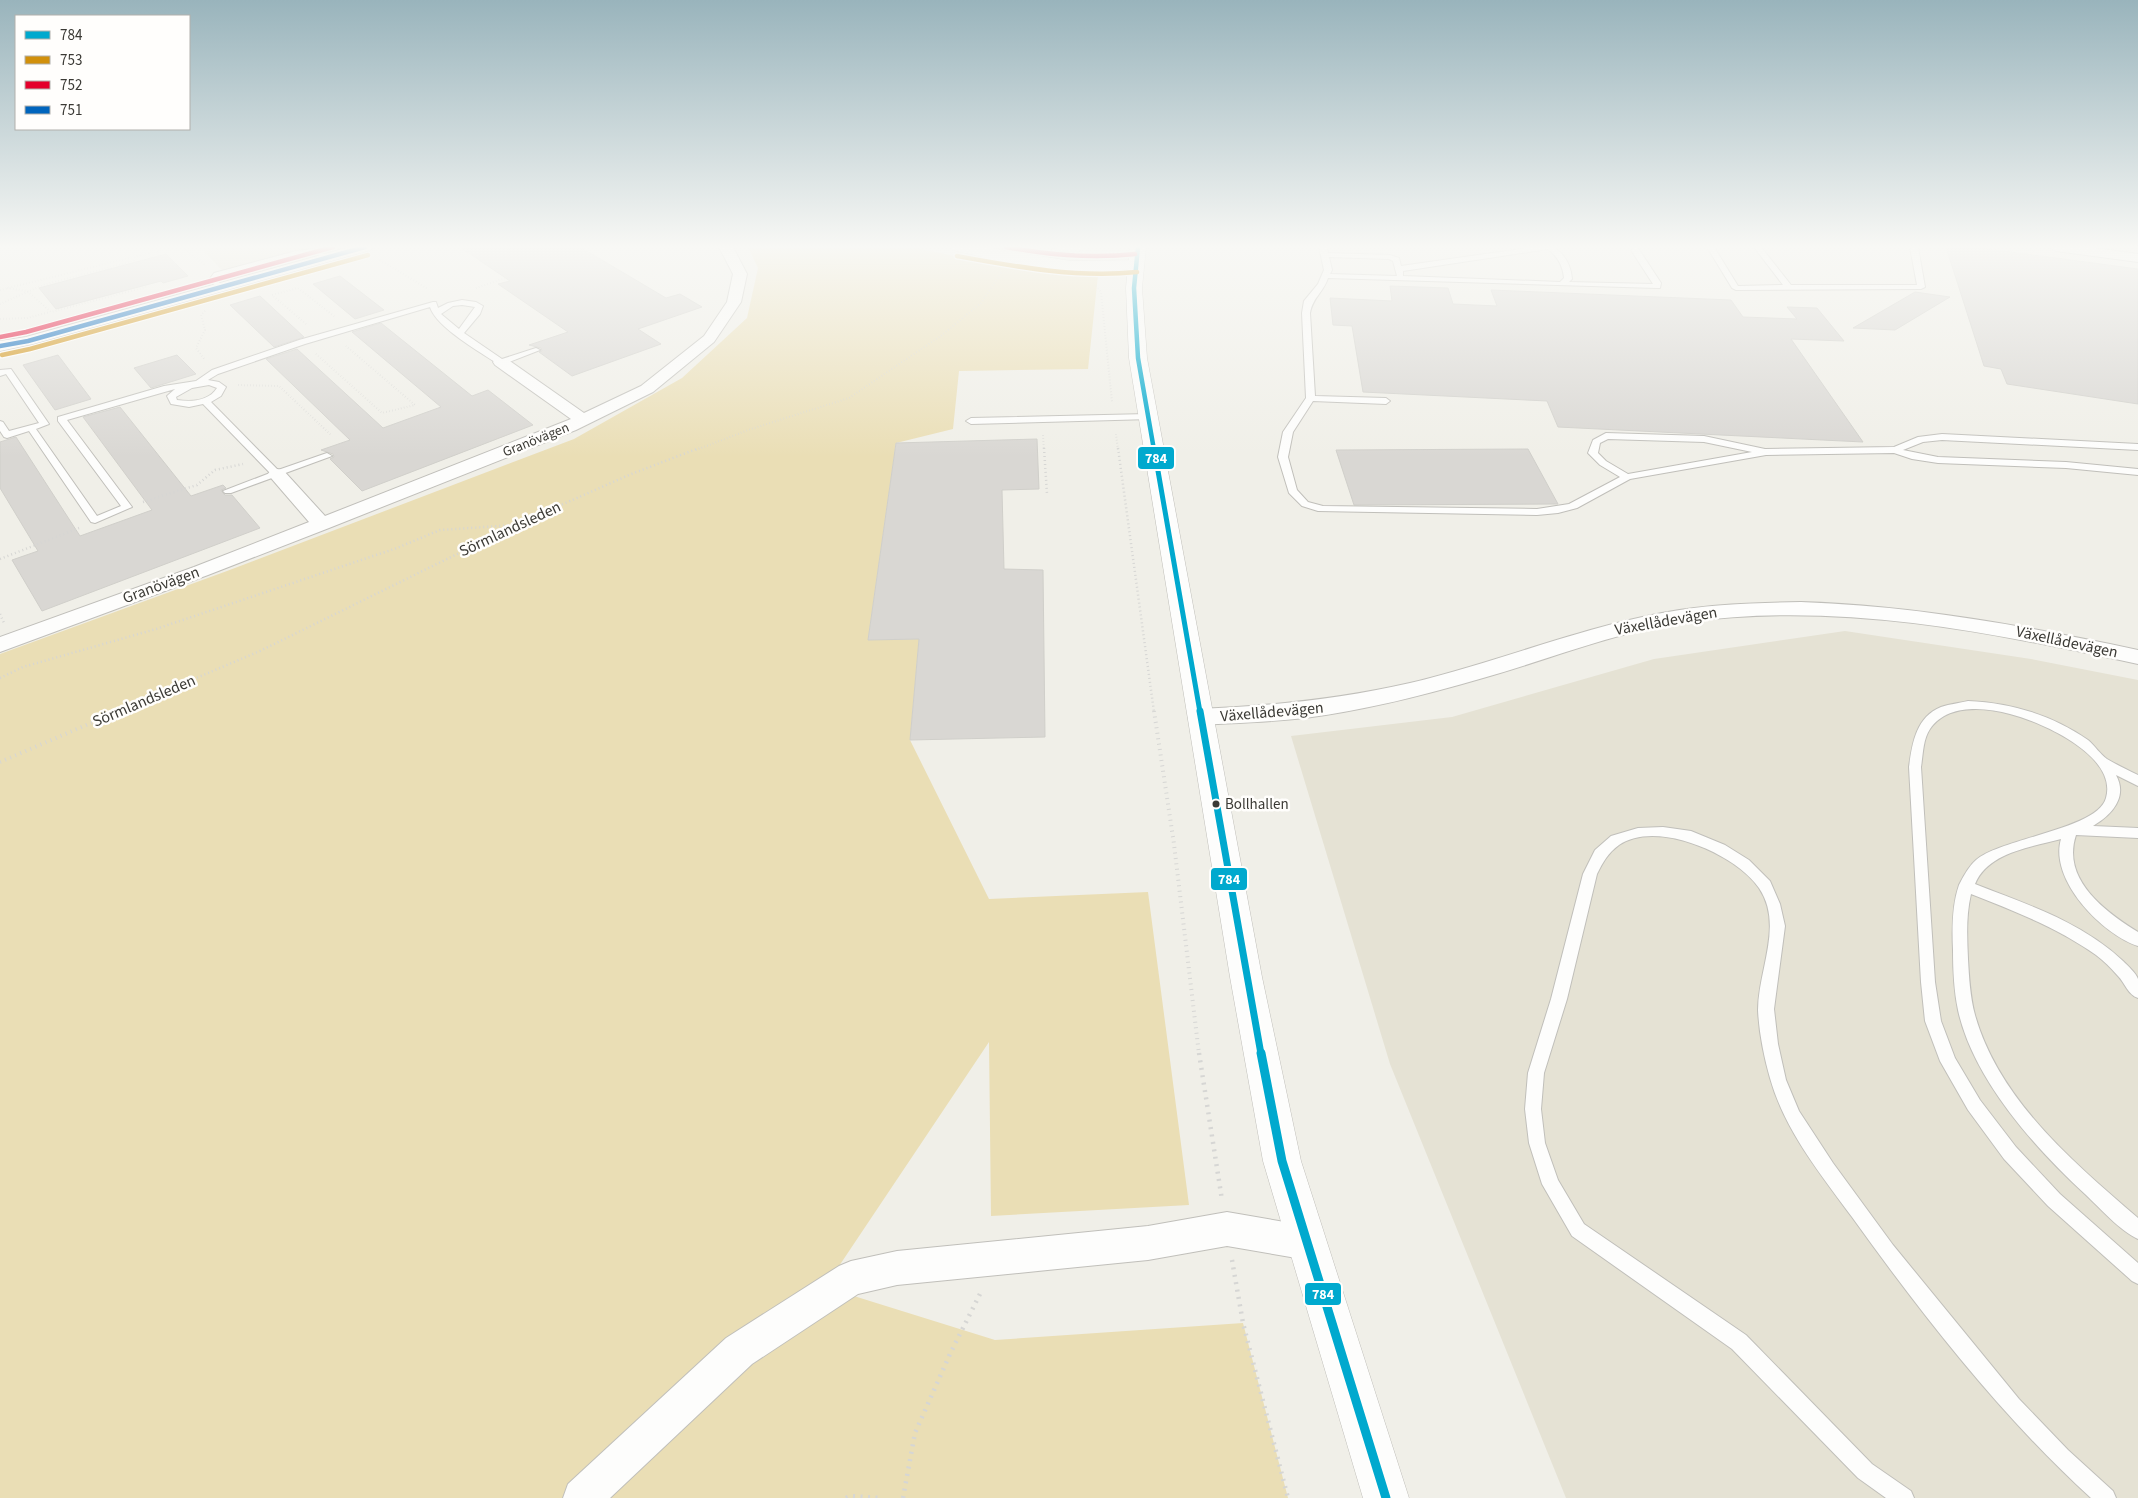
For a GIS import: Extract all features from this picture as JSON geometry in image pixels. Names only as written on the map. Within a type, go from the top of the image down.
[{"type":"main road","points":[[1134,317],[1138,358],[1173,550],[1200,718],[1246,977],[1280,1152],[1386,1498]]},
{"type":"street","points":[[0,346],[28,341],[106,317]]},
{"type":"street","name":"Granövägen","points":[[0,645],[201,571],[583,420],[647,389],[709,339],[724,317]]},
{"type":"street","name":"Granövägen","points":[[501,362],[583,420]]},
{"type":"street","points":[[271,469],[322,524]]},
{"type":"street","name":"Växellådevägen","points":[[1200,718],[1281,713],[1358,702],[1441,683],[1611,630],[1686,615],[1732,610],[1826,607],[1929,616],[2138,657]]},
{"type":"street","points":[[582,1498],[739,1351],[851,1278],[897,1268],[1148,1243],[1227,1229],[1308,1243]]},
{"type":"lane","points":[[0,424],[4,436],[167,388],[198,383],[215,382],[222,387],[218,394],[205,400],[189,404],[174,402],[171,396],[181,388],[198,383],[215,372],[302,342],[388,317]]},
{"type":"lane","points":[[446,317],[459,333],[501,362],[536,350]]},
{"type":"lane","points":[[459,333],[473,317]]},
{"type":"lane","points":[[1306,317],[1311,384],[1310,398],[1288,432],[1283,457],[1292,491],[1305,504],[1322,509],[1528,512],[1558,510],[1573,506],[1626,477],[1766,452],[1805,450],[1896,450],[1912,456],[1938,460],[2066,465],[2138,472]]},
{"type":"lane","points":[[0,373],[8,371],[44,424]]},
{"type":"lane","points":[[1310,398],[1386,400]]},
{"type":"lane","points":[[205,400],[271,469]]},
{"type":"lane","points":[[971,421],[1148,417]]},
{"type":"lane","points":[[30,428],[95,520],[127,506],[61,419]]},
{"type":"lane","points":[[1626,477],[1603,464],[1593,453],[1596,442],[1606,436],[1704,439],[1766,452]]},
{"type":"lane","points":[[1896,450],[1921,439],[1942,437],[2138,446]]},
{"type":"lane","points":[[228,491],[271,469],[327,456]]},
{"type":"lane","points":[[2138,781],[2103,762],[2071,735],[2050,723],[2026,713],[2002,707],[1978,705],[1956,706],[1941,712],[1926,725],[1919,743],[1915,767],[1928,982],[1933,1021],[1948,1060],[1974,1105],[2010,1153],[2054,1200],[2138,1275]]},
{"type":"lane","points":[[2103,762],[2114,783],[2115,797],[2108,811],[2092,821],[2071,830],[1997,854],[1980,864],[1966,886],[1962,910],[1960,950],[1967,1016],[1979,1048],[1996,1079],[2022,1114],[2056,1154],[2094,1192],[2138,1230]]},
{"type":"lane","points":[[2071,830],[2138,833]]},
{"type":"lane","points":[[2071,830],[2065,848],[2066,863],[2081,892],[2093,907],[2114,925],[2138,940]]},
{"type":"lane","points":[[1904,1498],[1865,1471],[1739,1342],[1578,1230],[1551,1184],[1537,1143],[1533,1109],[1536,1072],[1559,1000],[1590,874],[1600,854],[1616,840],[1638,833],[1663,832],[1691,836],[1720,849],[1744,864],[1764,885],[1773,904],[1778,926],[1766,1009],[1770,1044],[1778,1080],[1793,1116],[1826,1169],[1887,1251],[2012,1406],[2061,1457],[2106,1498]]},
{"type":"lane","points":[[1966,886],[2023,909],[2089,943],[2121,970],[2138,992]]},
{"type":"path","points":[[0,319],[31,317]]},
{"type":"path","points":[[202,317],[205,330],[196,348],[215,372]]},
{"type":"path","points":[[298,317],[320,337]]},
{"type":"path","points":[[302,342],[382,413],[415,405],[331,333],[338,318],[337,317]]},
{"type":"path","name":"Sörmlandsleden","points":[[0,762],[260,651],[518,524],[639,472],[751,429],[849,398],[942,335],[964,317]]},
{"type":"path","points":[[1104,317],[1114,418],[1150,686],[1174,844],[1197,1043],[1243,1323],[1288,1498]]},
{"type":"path","points":[[222,387],[253,384],[279,386],[331,435]]},
{"type":"path","points":[[1042,420],[1046,494]]},
{"type":"path","points":[[127,506],[197,485],[215,470],[234,465],[271,469]]},
{"type":"path","points":[[0,559],[95,520]]},
{"type":"path","points":[[0,678],[23,667],[156,629],[397,548],[440,530],[518,524]]},
{"type":"path","points":[[903,1498],[915,1432],[950,1354],[998,1258]]},
{"type":"path","points":[[846,1498],[850,1496],[880,1498]]},
{"type":"shaded area","points":[[1094,317],[1088,369],[959,371],[953,429],[896,443],[868,640],[919,639],[910,740],[989,899],[1148,892],[1189,1205],[991,1216],[989,1042],[825,1287],[995,1340],[1243,1323],[1288,1498],[0,1498],[0,654],[227,571],[574,439],[682,378],[747,318]]},
{"type":"shaded area","points":[[1845,631],[2031,659],[2138,680],[2138,1498],[1566,1498],[1390,1064],[1291,736],[1452,717],[1654,659]]},
{"type":"building","points":[[242,317],[282,317],[304,337],[274,347]]},
{"type":"building","points":[[546,317],[673,317],[638,329],[661,344],[572,376],[539,352],[542,351],[541,348],[529,345],[568,332]]},
{"type":"building","points":[[1332,317],[1743,317],[1797,319],[1795,317],[1824,317],[1844,341],[1791,339],[1863,442],[1558,427],[1547,401],[1363,392],[1352,326],[1333,325]]},
{"type":"building","points":[[1872,317],[1917,317],[1895,330],[1853,328]]},
{"type":"building","points":[[1968,317],[2138,317],[2138,404],[2007,384],[2001,369],[1984,366]]},
{"type":"building","points":[[381,323],[472,396],[488,390],[533,425],[362,491],[330,459],[334,457],[333,454],[321,450],[350,440],[266,359],[297,349],[383,428],[441,407],[352,332]]},
{"type":"building","points":[[58,355],[91,399],[55,410],[23,365]]},
{"type":"building","points":[[177,355],[196,374],[151,388],[134,368]]},
{"type":"building","points":[[120,407],[191,496],[223,485],[226,488],[221,490],[222,492],[225,495],[232,495],[260,528],[42,611],[12,560],[38,551],[0,488],[0,442],[16,437],[80,536],[152,510],[83,417]]},
{"type":"building","points":[[1037,439],[1039,489],[1002,490],[1004,569],[1043,570],[1045,737],[910,740],[919,639],[868,640],[896,443]]},
{"type":"building","points":[[1528,449],[1558,504],[1354,505],[1336,450]]},
{"type":"transit line","name":"752","points":[[0,337],[81,317]]},
{"type":"transit line","name":"751","points":[[0,346],[28,341],[114,317]]},
{"type":"transit line","name":"753","points":[[2,355],[145,317]]},
{"type":"transit line","name":"784","points":[[1136,317],[1138,358],[1246,977],[1282,1161],[1386,1498]]},
{"type":"place","name":"Bollhallen","points":[[1216,804]]}]
